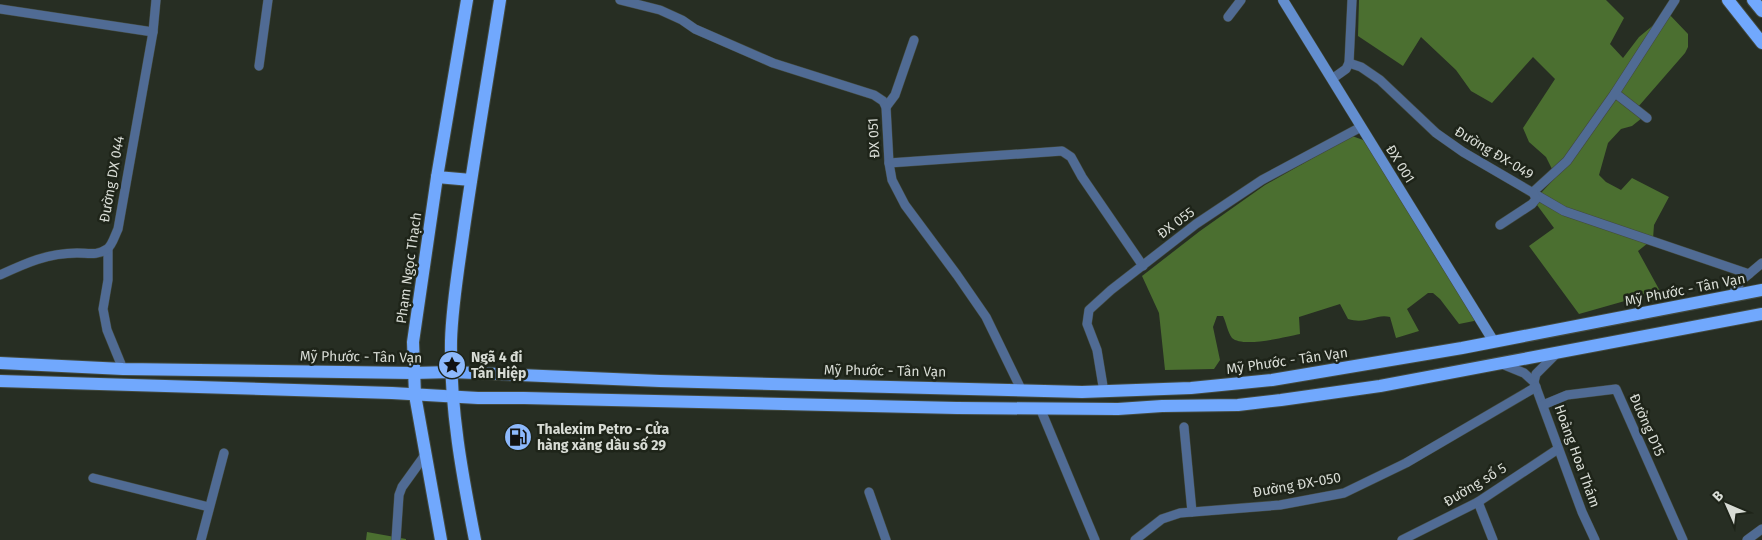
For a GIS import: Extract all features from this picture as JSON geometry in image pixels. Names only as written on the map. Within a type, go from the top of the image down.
[{"type":"main road","name":"Phạm Ngọc Thạch","points":[[441,540],[415,394],[413,342],[437,178],[467,0]]},
{"type":"main road","points":[[474,540],[457,444],[452,397],[451,341],[456,283],[500,0]]},
{"type":"main road","points":[[1728,0],[1762,43]]},
{"type":"main road","points":[[1753,0],[1762,12]]},
{"type":"main road","points":[[437,178],[471,180]]},
{"type":"main road","name":"Mỹ Phước - Tân Vạn","points":[[0,362],[123,369],[452,372],[660,382],[1104,392],[1191,388],[1272,380],[1494,342],[1762,290]]},
{"type":"main road","points":[[0,381],[415,394],[452,397],[957,408],[1118,409],[1162,406],[1238,405],[1380,386],[1762,314]]},
{"type":"street","name":"Đường DX 044","points":[[108,249],[118,229],[153,32],[156,0]]},
{"type":"street","points":[[259,66],[268,0]]},
{"type":"street","name":"ĐX 051","points":[[620,0],[660,10],[682,20],[695,29],[773,62],[874,95],[884,101],[892,180],[905,205],[986,317],[1020,390]]},
{"type":"street","points":[[1228,17],[1241,0]]},
{"type":"street","name":"ĐX 001","points":[[1284,0],[1494,342]]},
{"type":"street","points":[[1332,79],[1346,69],[1349,63],[1352,0]]},
{"type":"street","name":"Đường ĐX-049","points":[[1349,63],[1361,67],[1380,80],[1436,134],[1463,152],[1533,192],[1567,162],[1615,93],[1675,0]]},
{"type":"street","points":[[0,9],[153,32]]},
{"type":"street","points":[[886,107],[895,94],[914,40]]},
{"type":"street","points":[[1615,93],[1647,118]]},
{"type":"street","name":"ĐX 055","points":[[1104,392],[1097,350],[1087,324],[1090,310],[1111,290],[1196,224],[1262,180],[1361,127]]},
{"type":"street","points":[[889,163],[1062,151],[1072,157],[1082,177],[1143,266]]},
{"type":"street","points":[[1500,225],[1532,204],[1536,199],[1533,192]]},
{"type":"street","points":[[1533,192],[1570,213],[1749,274]]},
{"type":"street","points":[[0,275],[29,262],[54,254],[96,254],[108,249],[108,280],[103,309],[107,330],[123,369]]},
{"type":"street","points":[[1731,296],[1743,279],[1762,263]]},
{"type":"street","points":[[1535,384],[1539,371],[1556,354]]},
{"type":"street","points":[[1502,364],[1524,372],[1535,384]]},
{"type":"street","name":"Hoàng Hoa Thám","points":[[1535,384],[1558,449],[1595,540]]},
{"type":"street","name":"Đường ĐX-050","points":[[1135,540],[1162,519],[1180,513],[1280,505],[1344,494],[1406,463],[1535,384]]},
{"type":"street","name":"Đường D15","points":[[1543,405],[1568,396],[1616,390],[1683,540]]},
{"type":"street","points":[[1040,408],[1095,540]]},
{"type":"street","points":[[1184,427],[1192,512]]},
{"type":"street","name":"Đường số 5","points":[[1402,540],[1478,502],[1558,449]]},
{"type":"street","points":[[201,540],[224,453]]},
{"type":"street","points":[[396,540],[399,495],[402,487],[425,455]]},
{"type":"street","points":[[93,478],[209,507]]},
{"type":"street","points":[[869,492],[886,540]]},
{"type":"street","points":[[1478,502],[1493,540]]},
{"type":"street","points":[[1747,540],[1762,529]]},
{"type":"green space","points":[[1359,0],[1606,0],[1624,18],[1610,44],[1623,58],[1639,37],[1668,13],[1688,34],[1688,47],[1685,53],[1638,107],[1642,118],[1632,126],[1621,129],[1608,143],[1599,175],[1606,182],[1621,190],[1632,178],[1669,197],[1654,225],[1653,239],[1638,251],[1660,291],[1579,314],[1529,246],[1554,228],[1537,205],[1540,194],[1556,177],[1546,157],[1529,142],[1523,128],[1555,79],[1533,57],[1492,103],[1471,91],[1456,70],[1421,37],[1403,66],[1358,36]]},
{"type":"green space","points":[[1352,136],[1366,141],[1476,319],[1459,324],[1440,299],[1433,293],[1428,293],[1407,309],[1419,331],[1396,338],[1390,317],[1380,316],[1361,321],[1348,319],[1340,304],[1299,317],[1300,334],[1264,341],[1245,342],[1232,338],[1223,316],[1217,316],[1213,327],[1220,360],[1214,369],[1165,370],[1159,313],[1142,276],[1200,231],[1265,185]]},
{"type":"green space","points":[[367,532],[406,539],[406,540],[366,540]]},
{"type":"place","name":"Ngã 4 đi Tân Hiệp","points":[[452,365]]},
{"type":"place","name":"Thalexim Petro - Cửa hàng xăng dầu số 29","points":[[518,437]]}]
